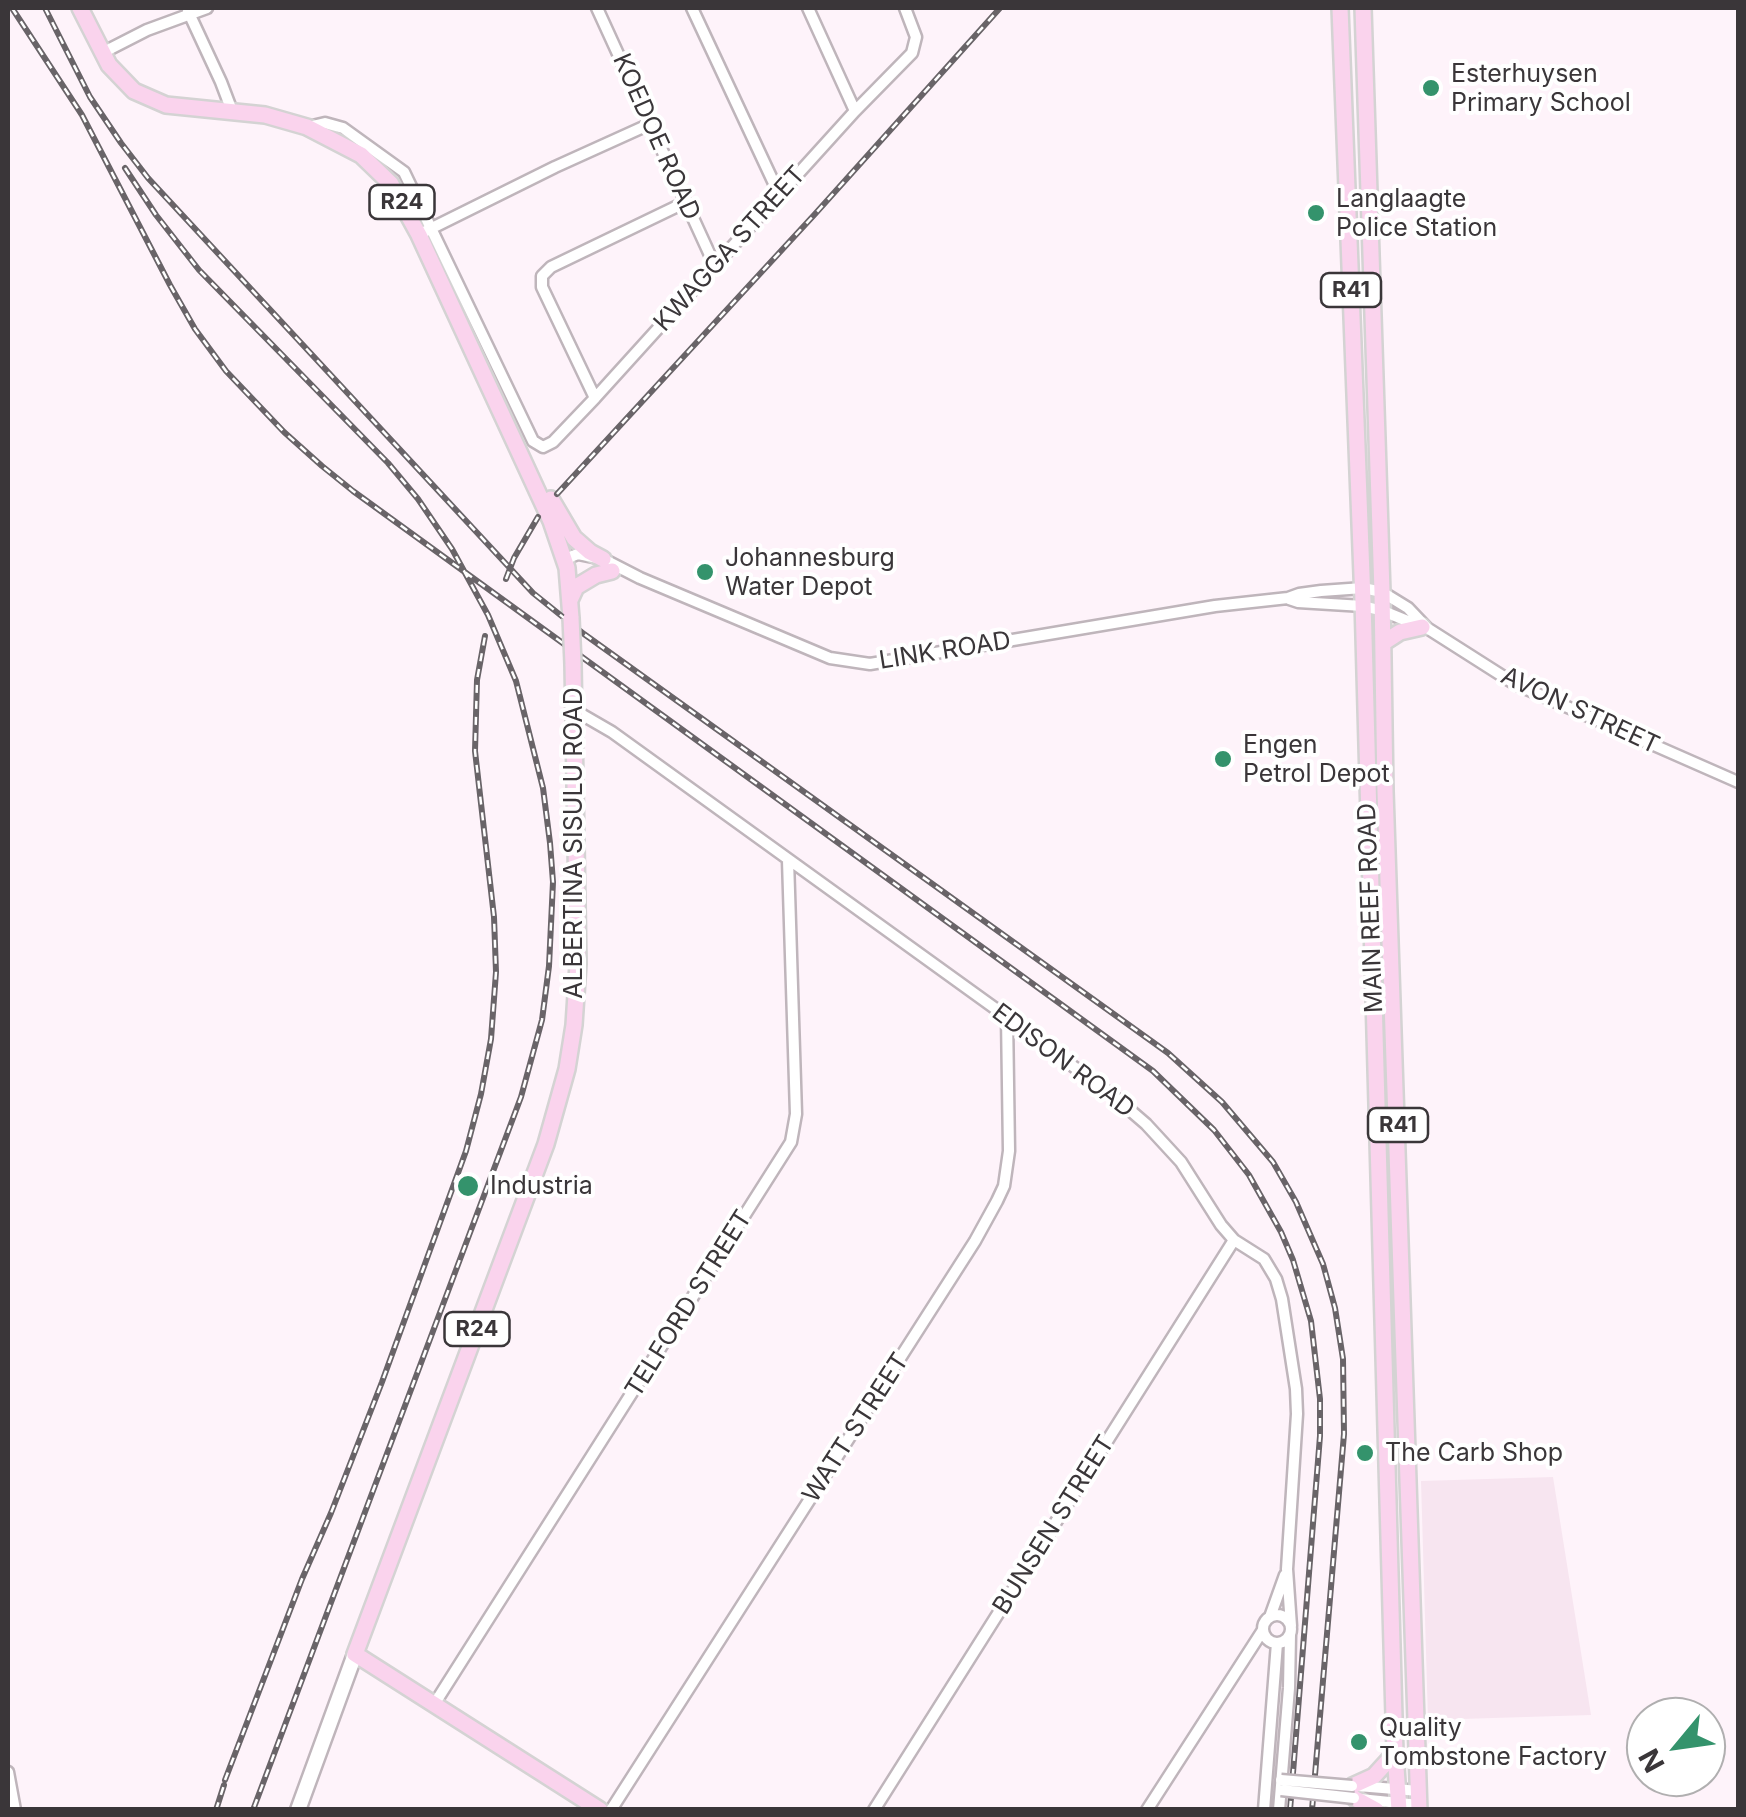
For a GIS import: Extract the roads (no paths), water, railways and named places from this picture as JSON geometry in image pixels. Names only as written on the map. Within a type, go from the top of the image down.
[{"type":"main road","name":"ALBERTINA SISULU ROAD","points":[[80,8],[102,53],[125,83],[151,100],[184,108],[232,110],[307,127],[352,149],[396,191],[425,231],[567,567],[578,915],[577,997],[562,1094],[355,1654]]},
{"type":"main road","name":"MAIN REEF ROAD","points":[[1340,8],[1363,606],[1399,1800]]},
{"type":"main road","name":"MAIN REEF ROAD","points":[[1363,8],[1419,1802]]},
{"type":"main road","points":[[1344,110],[1367,108]]},
{"type":"main road","points":[[1347,160],[1369,160]]},
{"type":"main road","points":[[504,424],[568,530],[607,565],[576,587],[570,600]]},
{"type":"main road","points":[[1383,643],[1400,632],[1425,628]]},
{"type":"main road","points":[[1376,1048],[1395,1048]]},
{"type":"main road","points":[[1388,1504],[1409,1503]]},
{"type":"main road","points":[[355,1654],[600,1810]]},
{"type":"main road","points":[[1376,1810],[1353,1792],[1395,1753]]},
{"type":"street","points":[[102,53],[188,10],[207,8]]},
{"type":"street","name":"KOEDOE ROAD","points":[[598,8],[715,266]]},
{"type":"street","points":[[692,8],[779,194]]},
{"type":"street","points":[[808,8],[856,111]]},
{"type":"street","name":"KWAGGA STREET","points":[[425,231],[533,441],[539,447],[548,446],[912,52],[916,43],[914,29],[905,8]]},
{"type":"street","points":[[188,10],[232,110]]},
{"type":"street","points":[[425,231],[650,124]]},
{"type":"street","points":[[596,398],[542,286],[542,276],[551,267],[686,202]]},
{"type":"street","points":[[578,554],[607,565],[576,575],[567,567],[570,557],[578,554]]},
{"type":"street","name":"LINK ROAD","points":[[607,565],[830,658],[870,664],[1308,592],[1362,588],[1382,592]]},
{"type":"street","name":"AVON STREET","points":[[1382,592],[1408,608],[1425,628]]},
{"type":"street","name":"LINK ROAD","points":[[1288,598],[1382,611]]},
{"type":"street","name":"AVON STREET","points":[[1382,611],[1425,628],[1515,684],[1738,782]]},
{"type":"street","name":"EDISON ROAD","points":[[574,710],[612,732],[1007,1017],[1146,1124],[1180,1162],[1234,1240],[1254,1251],[1270,1267],[1288,1329],[1297,1414],[1288,1569],[1264,1810]]},
{"type":"street","name":"TELFORD STREET","points":[[435,1704],[791,1142],[796,1114],[788,860]]},
{"type":"street","name":"WATT STREET","points":[[611,1810],[998,1202],[1009,1151],[1007,1017]]},
{"type":"street","name":"BUNSEN STREET","points":[[874,1810],[1234,1240]]},
{"type":"street","name":"EDISON ROAD","points":[[1148,1810],[1263,1630],[1288,1569]]},
{"type":"street","points":[[1270,1617],[1283,1616],[1282,1638],[1290,1670],[1279,1810]]},
{"type":"street","points":[[1263,1630],[1282,1638]]},
{"type":"street","points":[[1248,1649],[1282,1638]]},
{"type":"street","points":[[298,1810],[355,1654]]},
{"type":"street","points":[[8,1772],[15,1810]]},
{"type":"street","points":[[1281,1785],[1419,1802]]},
{"type":"railway","points":[[12,8],[82,115],[195,329],[226,371],[284,432],[353,491],[1153,1071],[1214,1130],[1249,1175],[1293,1260],[1311,1321],[1320,1399],[1290,1810]]},
{"type":"railway","points":[[45,8],[90,97],[148,178],[533,593],[584,634],[1168,1053],[1222,1102],[1273,1162],[1296,1202],[1323,1264],[1343,1359],[1344,1434],[1312,1810]]},
{"type":"railway","points":[[557,494],[1000,8]]},
{"type":"railway","points":[[125,168],[199,270],[388,463],[452,549],[488,615],[516,681],[543,788],[550,843],[553,882],[549,966],[542,1020],[521,1097],[253,1810]]},
{"type":"railway","points":[[506,579],[538,517]]},
{"type":"railway","points":[[225,1780],[382,1382],[466,1151],[481,1094],[491,1039],[496,972],[494,917],[475,751],[477,680],[485,636]]},
{"type":"railway","points":[[216,1810],[224,1785]]},
{"type":"place","name":"Esterhuysen Primary School","points":[[1431,88]]},
{"type":"place","name":"Langlaagte Police Station","points":[[1316,213]]},
{"type":"place","name":"Johannesburg Water Depot","points":[[705,572]]},
{"type":"place","name":"Engen Petrol Depot","points":[[1223,759]]},
{"type":"place","name":"Industria","points":[[468,1186]]},
{"type":"place","name":"The Carb Shop","points":[[1365,1453]]},
{"type":"place","name":"Quality Tombstone Factory","points":[[1359,1742]]}]
